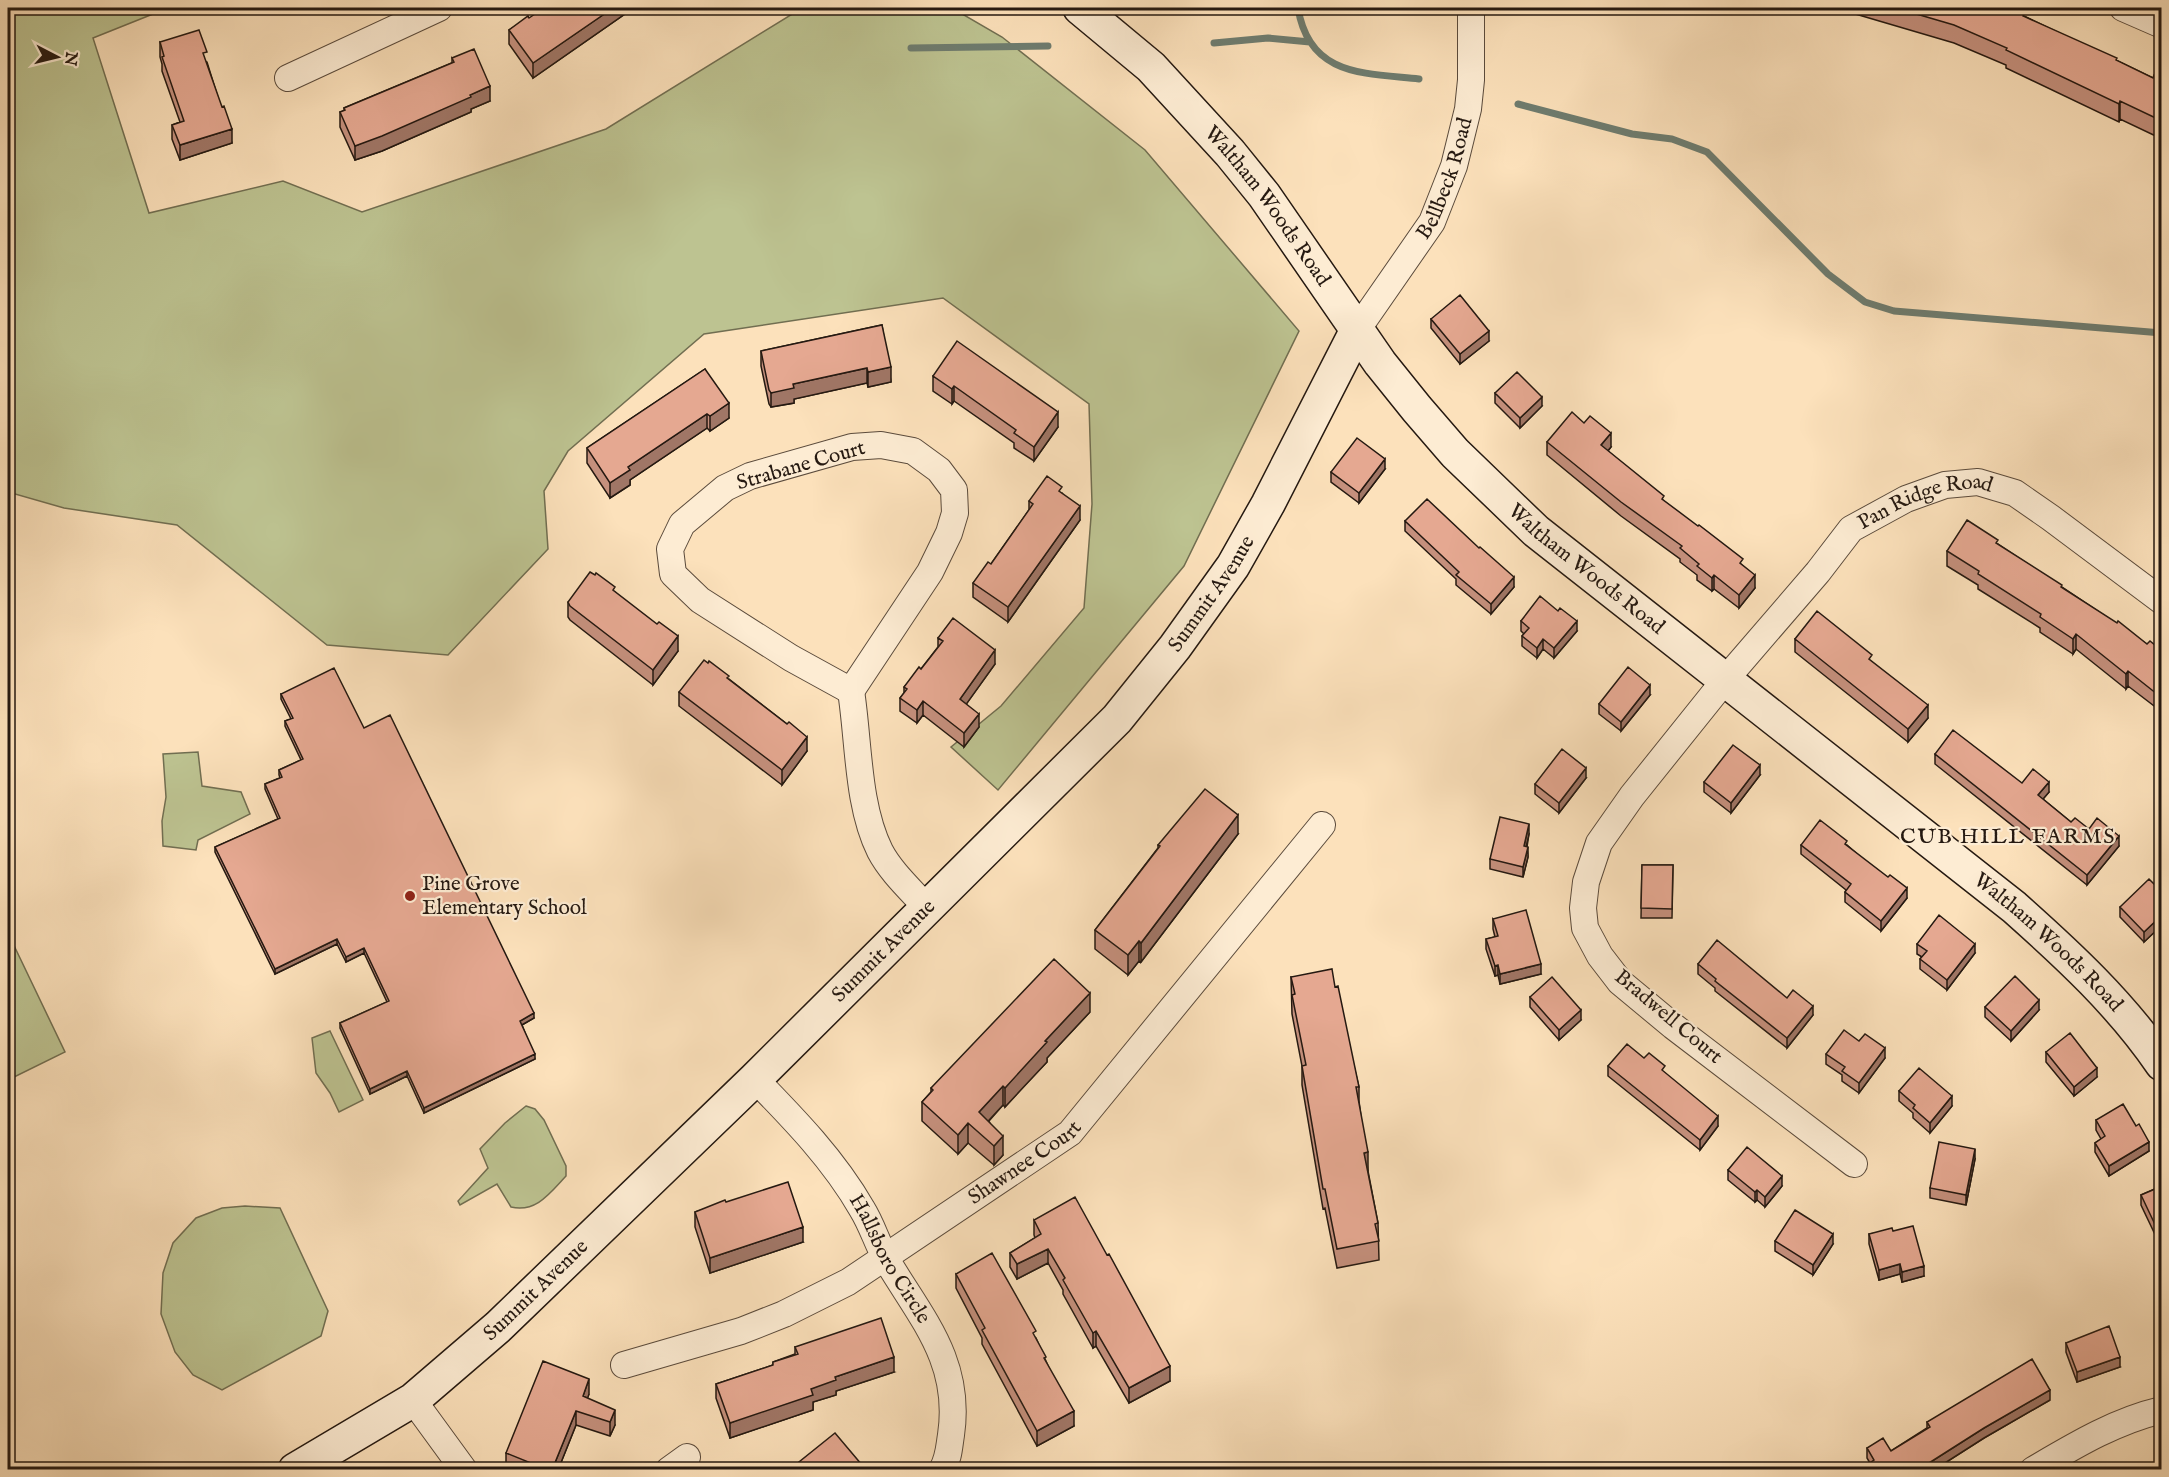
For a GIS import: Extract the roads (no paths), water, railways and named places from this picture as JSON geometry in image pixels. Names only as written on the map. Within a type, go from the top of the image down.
[{"type":"street","points":[[288,78],[440,8]]},
{"type":"street","name":"Waltham Woods Road","points":[[1080,8],[1151,67],[1230,153],[1264,195],[1380,363],[1424,418],[1491,490],[1536,531],[2014,908],[2063,951],[2107,996],[2162,1064]]},
{"type":"street","name":"Bellbeck Road","points":[[1358,330],[1432,222],[1454,166],[1468,109],[1471,80],[1471,8]]},
{"type":"street","points":[[2123,8],[2162,25]]},
{"type":"street","name":"Summit Avenue","points":[[295,1470],[413,1400],[498,1327],[755,1079],[1117,719],[1175,647],[1233,566],[1268,504],[1358,330]]},
{"type":"street","name":"Strabane Court","points":[[880,445],[913,452],[939,470],[954,490],[955,513],[949,533],[930,572],[851,691],[791,658],[700,600],[673,574],[670,549],[682,524],[725,488],[750,476],[852,447],[880,445]]},
{"type":"street","name":"Pan Ridge Road","points":[[1725,680],[1818,572],[1851,529],[1906,499],[1945,484],[1978,482],[2015,493],[2162,601]]},
{"type":"street","name":"Bradwell Court","points":[[1725,680],[1632,796],[1599,843],[1586,882],[1583,908],[1585,928],[1600,956],[1620,982],[1673,1026],[1854,1164]]},
{"type":"street","points":[[851,691],[866,806],[874,834],[880,850],[892,869],[927,908]]},
{"type":"street","name":"Shawnee Court","points":[[624,1365],[741,1331],[784,1314],[848,1282],[1070,1133],[1322,825]]},
{"type":"street","name":"Hallsboro Circle","points":[[755,1079],[805,1130],[836,1170],[863,1210],[884,1256],[945,1359],[952,1387],[953,1422],[948,1460],[942,1470]]},
{"type":"street","points":[[413,1400],[464,1470]]},
{"type":"street","points":[[2033,1470],[2091,1437],[2120,1424],[2162,1410]]},
{"type":"waterway","points":[[1298,8],[1304,30],[1314,47],[1326,59],[1359,72],[1419,79]]},
{"type":"waterway","points":[[1214,43],[1268,38],[1310,42]]},
{"type":"waterway","points":[[911,48],[1048,46]]},
{"type":"waterway","points":[[1518,104],[1632,134],[1672,139],[1707,152],[1828,274],[1865,302],[1894,311],[2162,333]]},
{"type":"place","name":"Pine Grove Elementary School","points":[[410,896]]},
{"type":"district","name":"CUB HILL FARMS","points":[[2008,837]]}]
